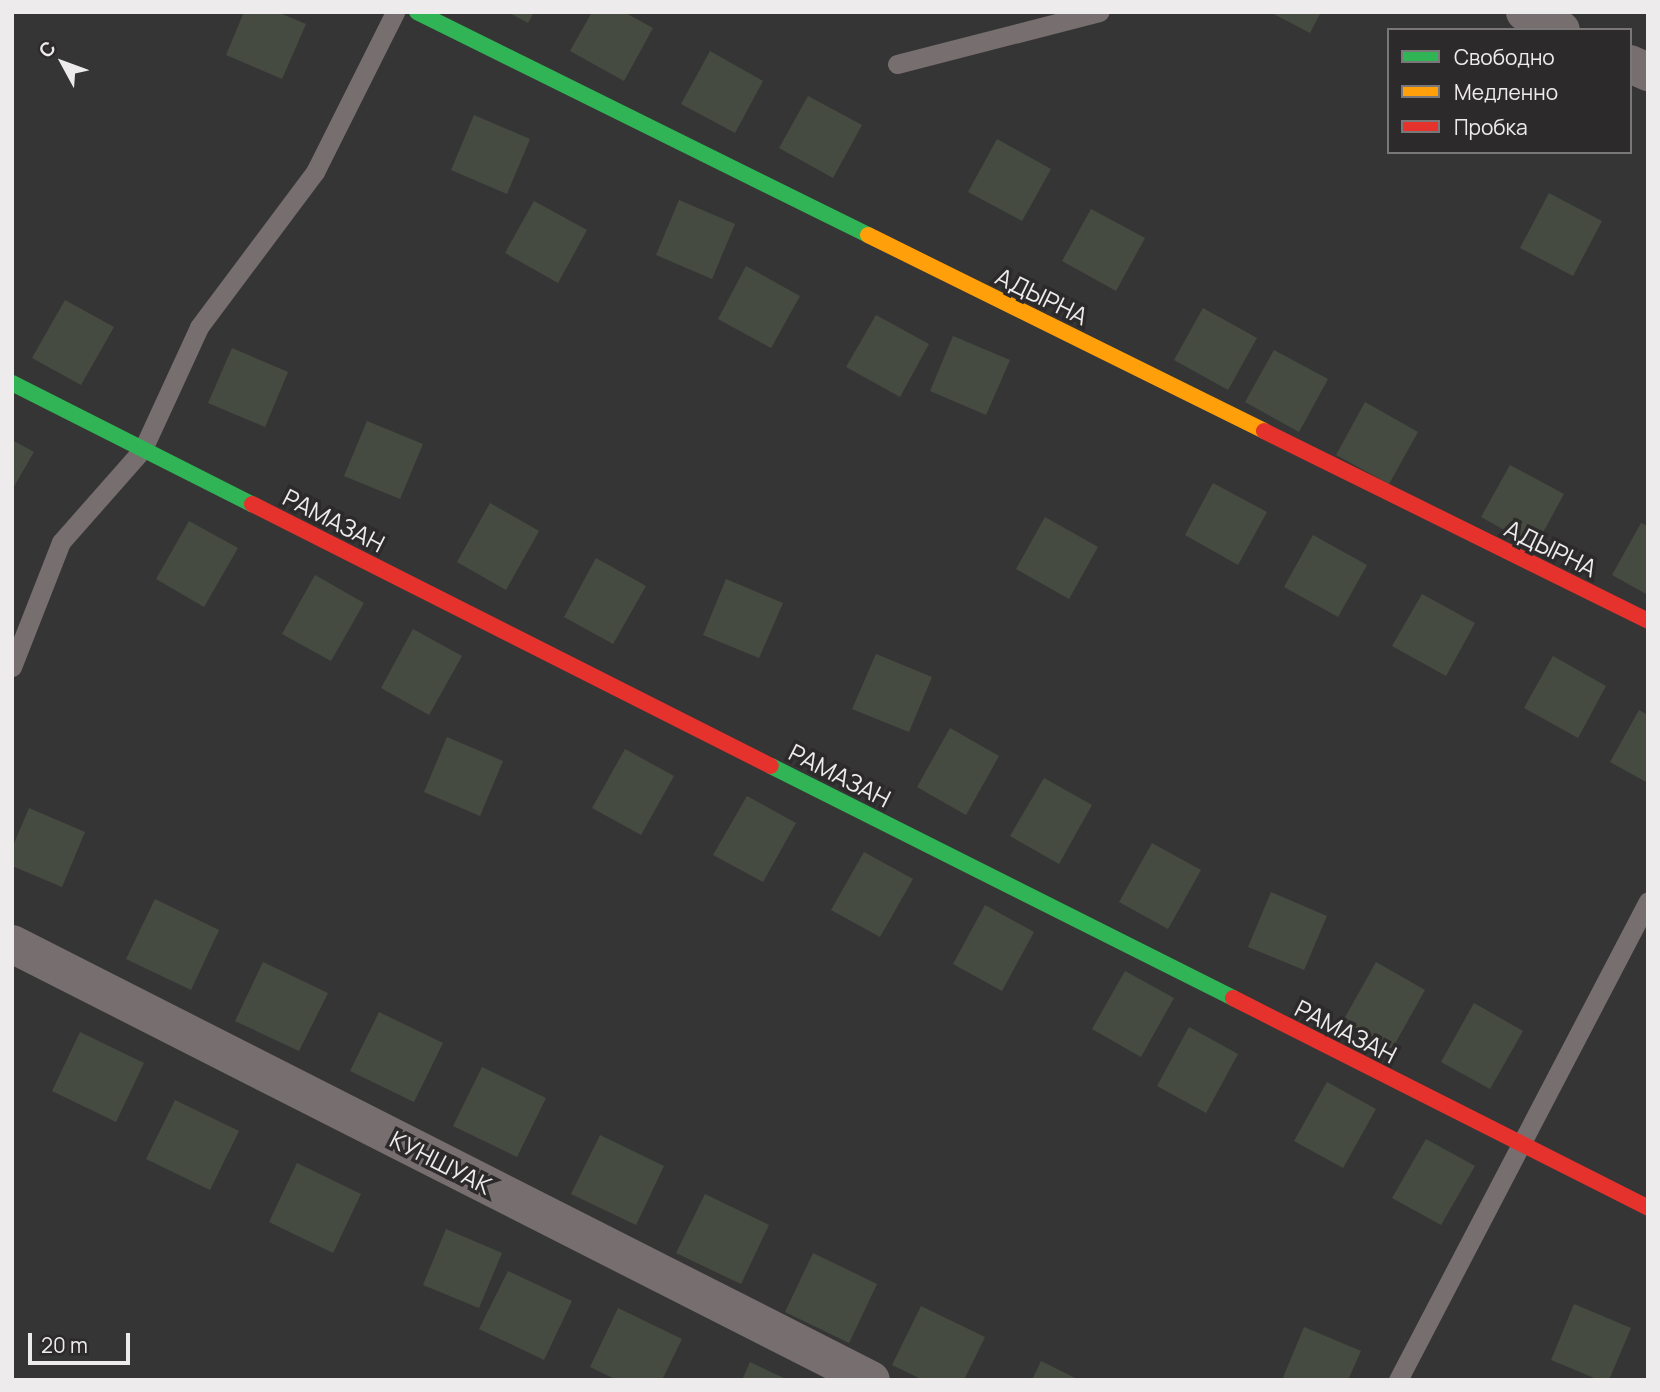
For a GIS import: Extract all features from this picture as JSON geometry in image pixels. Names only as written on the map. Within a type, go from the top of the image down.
[{"type":"street","name":"АДЫРНА","points":[[417,12],[1648,621]]},
{"type":"street","points":[[1525,12],[1557,28]]},
{"type":"street","points":[[1632,65],[1648,72]]},
{"type":"street","name":"РАМАЗАН","points":[[12,383],[1648,1208]]},
{"type":"street","name":"КУНШУАК","points":[[12,944],[870,1380]]},
{"type":"lane","points":[[12,667],[61,542],[143,449],[199,327],[315,173],[395,12]]},
{"type":"lane","points":[[897,64],[1099,12]]},
{"type":"lane","points":[[1398,1380],[1648,901]]},
{"type":"building","points":[[244,12],[277,12],[306,24],[282,79],[226,55]]},
{"type":"building","points":[[508,12],[534,12],[528,23]]},
{"type":"building","points":[[592,12],[624,12],[653,28],[624,81],[570,51]]},
{"type":"building","points":[[1270,12],[1321,12],[1310,33]]},
{"type":"building","points":[[710,51],[763,81],[735,133],[681,104]]},
{"type":"building","points":[[808,96],[862,125],[833,178],[779,148]]},
{"type":"building","points":[[474,115],[530,139],[507,194],[451,170]]},
{"type":"building","points":[[997,139],[1051,169],[1022,221],[968,192]]},
{"type":"building","points":[[1549,193],[1602,221],[1573,276],[1520,248]]},
{"type":"building","points":[[679,200],[735,224],[712,279],[656,255]]},
{"type":"building","points":[[534,201],[587,230],[558,283],[505,253]]},
{"type":"building","points":[[1091,209],[1145,238],[1116,291],[1062,261]]},
{"type":"building","points":[[746,266],[800,296],[771,348],[718,319]]},
{"type":"building","points":[[65,300],[114,327],[81,385],[32,358]]},
{"type":"building","points":[[1203,308],[1257,338],[1228,390],[1174,360]]},
{"type":"building","points":[[876,315],[929,344],[900,397],[846,367]]},
{"type":"building","points":[[953,336],[1010,360],[986,415],[930,391]]},
{"type":"building","points":[[232,348],[288,372],[265,427],[208,403]]},
{"type":"building","points":[[1274,350],[1328,379],[1299,432],[1245,402]]},
{"type":"building","points":[[1365,402],[1418,432],[1389,484],[1336,455]]},
{"type":"building","points":[[367,421],[423,444],[400,499],[344,476]]},
{"type":"building","points":[[12,440],[34,452],[12,490]]},
{"type":"building","points":[[1510,465],[1564,494],[1535,547],[1481,517]]},
{"type":"building","points":[[1213,483],[1267,512],[1238,565],[1185,535]]},
{"type":"building","points":[[490,503],[539,531],[506,590],[457,562]]},
{"type":"building","points":[[1045,517],[1098,547],[1069,599],[1016,569]]},
{"type":"building","points":[[189,521],[238,548],[204,607],[156,579]]},
{"type":"building","points":[[1641,523],[1648,526],[1648,595],[1612,575]]},
{"type":"building","points":[[1313,535],[1367,565],[1338,617],[1284,587]]},
{"type":"building","points":[[596,558],[646,586],[613,644],[564,617]]},
{"type":"building","points":[[315,575],[364,603],[331,661],[282,634]]},
{"type":"building","points":[[726,579],[783,603],[759,658],[703,635]]},
{"type":"building","points":[[1422,594],[1475,623],[1446,676],[1392,646]]},
{"type":"building","points":[[413,629],[462,656],[429,715],[381,688]]},
{"type":"building","points":[[876,654],[932,677],[909,732],[852,709]]},
{"type":"building","points":[[1553,656],[1606,686],[1578,738],[1524,708]]},
{"type":"building","points":[[1639,710],[1648,715],[1648,783],[1610,762]]},
{"type":"building","points":[[950,728],[999,756],[966,815],[917,787]]},
{"type":"building","points":[[447,737],[503,761],[480,816],[424,792]]},
{"type":"building","points":[[625,749],[674,776],[641,835],[592,808]]},
{"type":"building","points":[[1044,778],[1092,805],[1059,864],[1010,836]]},
{"type":"building","points":[[747,796],[796,823],[763,882],[713,855]]},
{"type":"building","points":[[29,808],[85,832],[62,887],[12,866],[12,848]]},
{"type":"building","points":[[1152,843],[1201,870],[1168,929],[1119,902]]},
{"type":"building","points":[[864,852],[913,879],[880,937],[831,910]]},
{"type":"building","points":[[1271,892],[1327,916],[1304,970],[1248,947]]},
{"type":"building","points":[[155,899],[219,930],[191,990],[126,959]]},
{"type":"building","points":[[985,905],[1034,932],[1002,991],[953,964]]},
{"type":"building","points":[[263,962],[328,993],[299,1051],[235,1021]]},
{"type":"building","points":[[1376,962],[1425,990],[1392,1049],[1343,1021]]},
{"type":"building","points":[[1125,971],[1174,998],[1141,1057],[1092,1029]]},
{"type":"building","points":[[1474,1003],[1523,1031],[1490,1089],[1441,1062]]},
{"type":"building","points":[[379,1012],[443,1043],[414,1102],[350,1071]]},
{"type":"building","points":[[1189,1027],[1238,1054],[1206,1113],[1157,1086]]},
{"type":"building","points":[[80,1032],[144,1063],[116,1122],[52,1091]]},
{"type":"building","points":[[482,1067],[546,1098],[517,1157],[453,1126]]},
{"type":"building","points":[[1327,1082],[1376,1109],[1343,1168],[1294,1141]]},
{"type":"building","points":[[175,1100],[239,1131],[210,1190],[146,1159]]},
{"type":"building","points":[[600,1135],[664,1166],[636,1225],[571,1194]]},
{"type":"building","points":[[1426,1139],[1475,1166],[1441,1225],[1392,1198]]},
{"type":"building","points":[[297,1163],[361,1194],[333,1253],[269,1222]]},
{"type":"building","points":[[705,1194],[769,1225],[741,1284],[676,1253]]},
{"type":"building","points":[[446,1229],[502,1253],[479,1308],[423,1285]]},
{"type":"building","points":[[813,1253],[877,1284],[849,1343],[785,1312]]},
{"type":"building","points":[[508,1271],[572,1301],[544,1360],[479,1329]]},
{"type":"building","points":[[1574,1304],[1631,1328],[1609,1380],[1599,1380],[1551,1360]]},
{"type":"building","points":[[921,1306],[985,1337],[964,1380],[923,1380],[892,1365]]},
{"type":"building","points":[[618,1308],[682,1339],[662,1380],[617,1380],[590,1367]]},
{"type":"building","points":[[1304,1327],[1361,1351],[1348,1380],[1282,1380]]},
{"type":"building","points":[[1041,1361],[1079,1380],[1032,1380]]},
{"type":"building","points":[[750,1362],[788,1380],[742,1380]]},
{"type":"traffic: fast","points":[[417,12],[868,235]]},
{"type":"traffic: fast","points":[[12,383],[252,504]]},
{"type":"traffic: fast","points":[[771,766],[1233,998]]},
{"type":"traffic: slow","points":[[868,235],[1264,431]]},
{"type":"traffic: jam","points":[[1264,431],[1648,621]]},
{"type":"traffic: jam","points":[[252,504],[771,766]]},
{"type":"traffic: jam","points":[[1233,998],[1648,1208]]}]
